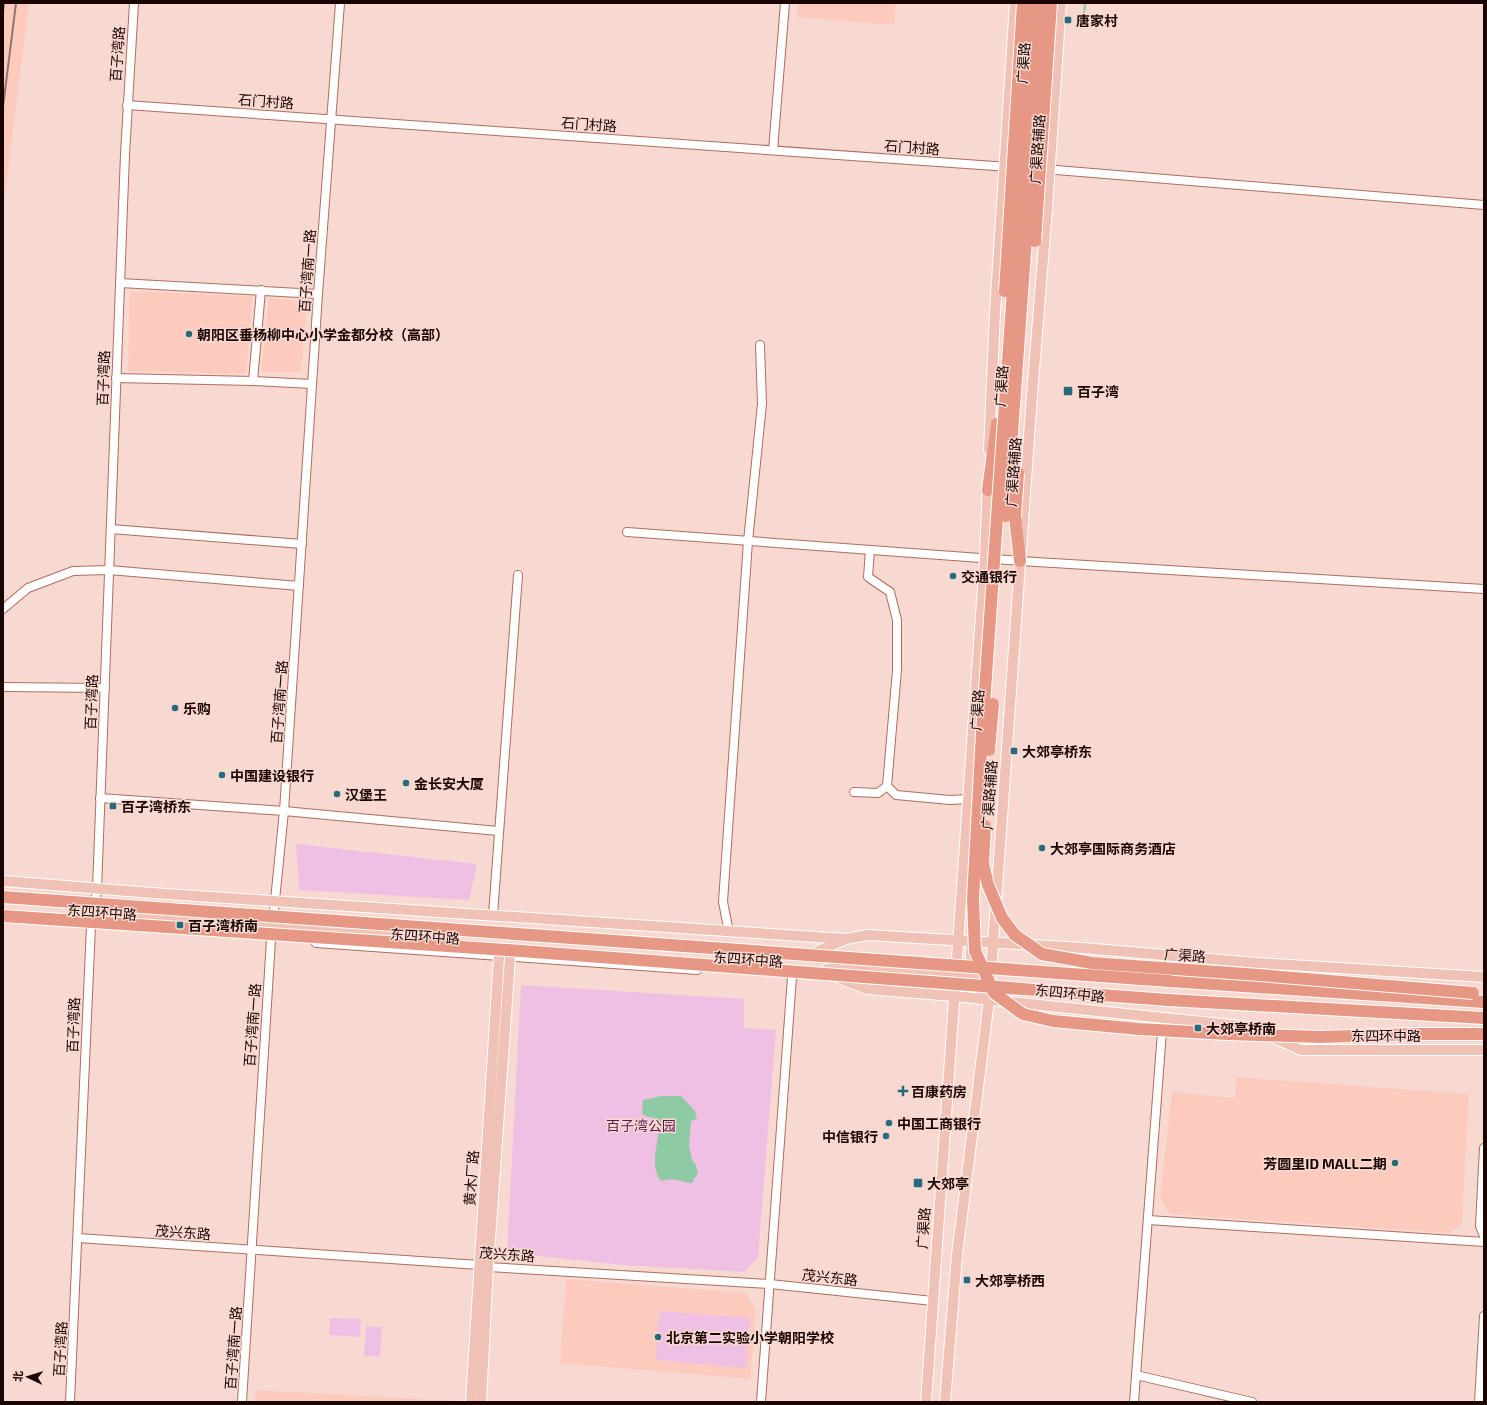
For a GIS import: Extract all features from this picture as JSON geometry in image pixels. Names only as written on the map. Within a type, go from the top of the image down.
[{"type":"highway","points":[[988,490],[997,424],[1023,3]]},
{"type":"highway","name":"广渠路","points":[[1033,3],[982,733],[972,899],[975,951],[994,993],[1023,1014],[1053,1021],[1146,1029],[1274,1036],[1320,1037],[1417,1034],[1484,1034]]},
{"type":"highway","name":"广渠路","points":[[1042,3],[986,797],[983,864],[988,885],[1002,918],[1015,935],[1042,954],[1092,963],[1259,975],[1479,994]]},
{"type":"highway","points":[[1020,561],[1015,517],[1019,444],[1051,3]]},
{"type":"highway","name":"东四环中路","points":[[3,896],[1169,981],[1484,1002]]},
{"type":"highway","name":"东四环中路","points":[[3,916],[513,951],[1168,1000],[1484,1018]]},
{"type":"main road","name":"广渠路","points":[[926,1402],[985,558],[989,423],[1015,3]]},
{"type":"main road","name":"广渠路辅路","points":[[992,943],[1050,170],[1061,3]]},
{"type":"main road","points":[[968,798],[976,806],[979,819],[971,969],[988,1000]]},
{"type":"main road","points":[[964,853],[972,866],[975,890]]},
{"type":"main road","name":"东四环中路","points":[[3,881],[97,889],[846,940],[868,935],[958,940],[1083,948],[1256,963],[1484,977]]},
{"type":"main road","name":"东四环中路","points":[[3,896],[95,900],[273,912],[956,961],[971,969],[991,971]]},
{"type":"main road","name":"东四环中路","points":[[3,911],[92,922],[181,919],[818,969],[886,969],[955,974],[971,969]]},
{"type":"main road","points":[[818,952],[846,940]]},
{"type":"main road","points":[[945,1402],[957,1255],[988,1000],[992,943]]},
{"type":"main road","points":[[886,969],[887,956]]},
{"type":"main road","name":"黄木厂路","points":[[471,1402],[484,1266],[499,957]]},
{"type":"main road","points":[[481,1402],[484,1266],[510,958]]},
{"type":"main road","points":[[818,969],[844,981]]},
{"type":"main road","name":"东四环中路","points":[[844,981],[867,989],[954,996],[1250,1027],[1301,1050],[1484,1050]]},
{"type":"street","name":"百子湾路","points":[[70,1402],[92,922],[97,889],[127,105],[134,3]]},
{"type":"street","name":"百子湾南一路","points":[[242,1402],[271,940],[284,811],[318,294],[340,3]]},
{"type":"street","points":[[773,150],[786,3]]},
{"type":"street","points":[[1009,96],[1021,108],[1031,114],[1040,112],[1054,98]]},
{"type":"street","name":"石门村路","points":[[127,105],[331,118],[1050,170],[1484,205]]},
{"type":"street","points":[[1000,239],[1014,231],[1031,231],[1039,236],[1044,244]]},
{"type":"street","points":[[120,283],[318,294]]},
{"type":"street","points":[[253,381],[261,290]]},
{"type":"street","points":[[729,932],[723,902],[748,541],[762,404],[760,345]]},
{"type":"street","points":[[116,378],[312,384]]},
{"type":"street","points":[[111,528],[302,544]]},
{"type":"street","points":[[627,532],[1020,561],[1484,588]]},
{"type":"street","points":[[854,792],[878,793],[887,786],[897,670],[897,620],[890,592],[868,576],[870,550]]},
{"type":"street","points":[[3,609],[28,588],[73,571],[109,570],[299,586]]},
{"type":"street","points":[[493,915],[518,575]]},
{"type":"street","points":[[3,687],[105,688]]},
{"type":"street","points":[[887,786],[896,795],[950,800],[968,798]]},
{"type":"street","points":[[100,798],[284,811],[498,831]]},
{"type":"street","name":"东四环中路","points":[[3,920],[92,922],[271,940],[844,981]]},
{"type":"street","points":[[761,1402],[792,977]]},
{"type":"street","points":[[1134,1402],[1163,1018]]},
{"type":"street","points":[[1484,1148],[1480,1226],[1484,1236]]},
{"type":"street","points":[[1148,1220],[1484,1242]]},
{"type":"street","name":"茂兴东路","points":[[78,1238],[770,1284],[933,1301]]},
{"type":"street","points":[[1479,1402],[1484,1316]]},
{"type":"street","points":[[1136,1375],[1252,1402]]},
{"type":"shaded area","points":[[3,3],[29,3],[3,210]]},
{"type":"shaded area","points":[[798,3],[896,3],[894,25],[797,17]]},
{"type":"shaded area","name":"朝阳区垂杨柳中心小学金都分校（高部）","points":[[130,291],[252,296],[246,374],[128,371]]},
{"type":"shaded area","points":[[269,298],[307,302],[301,372],[261,372]]},
{"type":"shaded area","points":[[1236,1077],[1469,1094],[1462,1224],[1449,1233],[1170,1214],[1160,1197],[1172,1092],[1235,1098]]},
{"type":"shaded area","points":[[662,1096],[681,1096],[695,1111],[697,1119],[691,1121],[689,1146],[692,1160],[695,1163],[698,1173],[692,1183],[674,1180],[661,1181],[657,1173],[655,1156],[658,1138],[657,1124],[654,1118],[642,1114],[643,1100]]},
{"type":"shaded area","name":"北京第二实验小学朝阳学校","points":[[566,1279],[746,1293],[756,1311],[750,1379],[560,1363]]},
{"type":"shaded area","points":[[255,1390],[455,1401],[255,1402]]},
{"type":"green space","points":[[296,844],[477,864],[469,900],[299,890]]},
{"type":"green space","name":"百子湾公园","points":[[521,985],[744,999],[744,1028],[776,1030],[758,1257],[745,1272],[624,1265],[507,1253]]},
{"type":"green space","points":[[660,1311],[750,1318],[746,1368],[656,1360]]},
{"type":"green space","points":[[330,1318],[361,1319],[360,1337],[329,1335]]},
{"type":"green space","points":[[366,1326],[382,1327],[380,1357],[364,1356]]},
{"type":"waterway","points":[[1084,16],[1085,3]]},
{"type":"railway","points":[[3,14],[4,3]]},
{"type":"railway","points":[[3,107],[16,3]]},
{"type":"place","name":"唐家村","points":[[1068,20]]},
{"type":"place","name":"朝阳区垂杨柳中心小学金都分校（高部）","points":[[189,334]]},
{"type":"place","name":"百子湾","points":[[1068,391]]},
{"type":"place","name":"交通银行","points":[[953,576]]},
{"type":"place","name":"乐购","points":[[175,708]]},
{"type":"place","name":"大郊亭桥东","points":[[1014,751]]},
{"type":"place","name":"中国建设银行","points":[[222,775]]},
{"type":"place","name":"金长安大厦","points":[[406,783]]},
{"type":"place","name":"汉堡王","points":[[337,794]]},
{"type":"place","name":"百子湾桥东","points":[[113,806]]},
{"type":"place","name":"大郊亭国际商务酒店","points":[[1042,848]]},
{"type":"place","name":"百子湾桥南","points":[[180,925]]},
{"type":"place","name":"大郊亭桥南","points":[[1198,1028]]},
{"type":"place","name":"百康药房","points":[[903,1091]]},
{"type":"place","name":"中国工商银行","points":[[889,1123]]},
{"type":"place","name":"中信银行","points":[[886,1136]]},
{"type":"place","name":"芳圆里ID MALL二期","points":[[1395,1163]]},
{"type":"place","name":"大郊亭","points":[[918,1183]]},
{"type":"place","name":"大郊亭桥西","points":[[967,1280]]},
{"type":"place","name":"北京第二实验小学朝阳学校","points":[[658,1337]]}]
